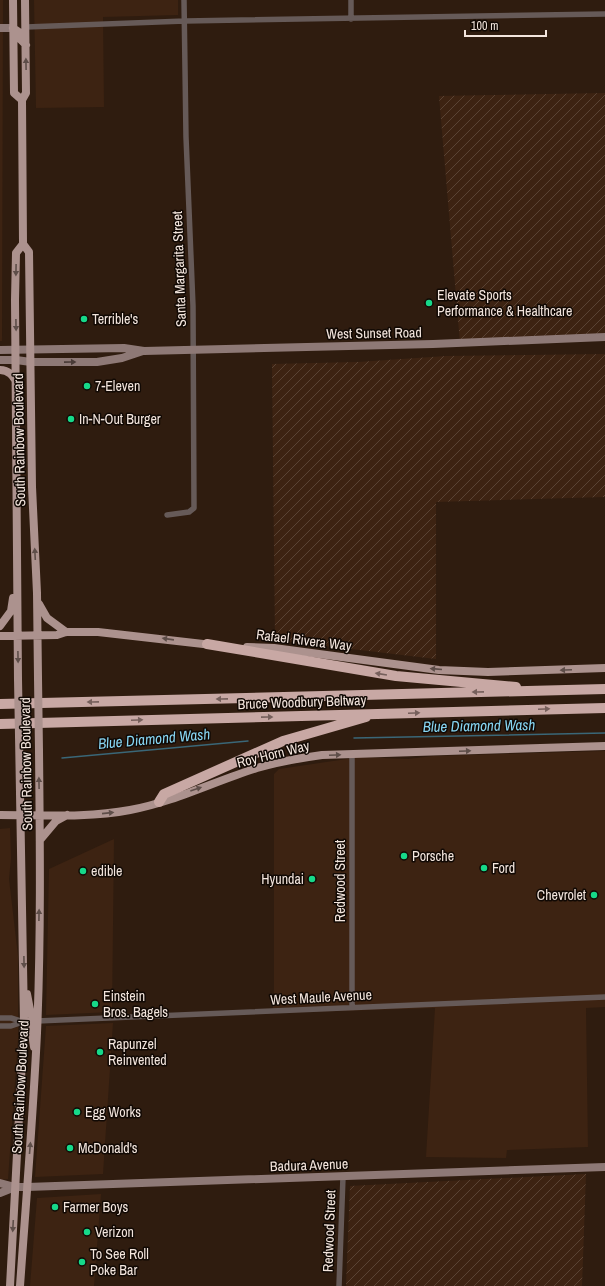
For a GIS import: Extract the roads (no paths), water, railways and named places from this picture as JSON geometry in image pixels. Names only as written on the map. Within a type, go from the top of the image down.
[{"type":"highway","points":[[206,644],[396,676],[511,685],[531,691]]},
{"type":"highway","name":"Bruce Woodbury Beltway","points":[[0,704],[605,689]]},
{"type":"highway","name":"Bruce Woodbury Beltway","points":[[0,724],[605,708]]},
{"type":"highway","points":[[159,802],[164,794],[283,741],[302,734],[332,729],[375,714]]},
{"type":"main road","name":"South Rainbow Boulevard","points":[[20,1286],[36,1053],[40,840],[38,636],[32,487],[29,252],[23,244],[22,100],[26,93],[25,0]]},
{"type":"main road","name":"South Rainbow Boulevard","points":[[13,4],[14,93],[22,100]]},
{"type":"main road","points":[[13,4],[20,14],[22,23],[26,27]]},
{"type":"main road","points":[[0,28],[13,28],[19,32],[20,40],[26,45]]},
{"type":"main road","name":"South Rainbow Boulevard","points":[[10,1286],[25,984],[19,752],[16,360],[16,252],[23,244]]},
{"type":"main road","name":"West Sunset Road","points":[[0,350],[124,348],[144,351],[193,350],[433,344],[605,337]]},
{"type":"main road","name":"West Sunset Road","points":[[0,360],[31,362],[98,362],[122,358],[144,351]]},
{"type":"main road","points":[[0,370],[4,370],[12,375],[17,384]]},
{"type":"main road","points":[[0,626],[11,611],[13,595],[13,560],[18,537]]},
{"type":"main road","points":[[37,593],[40,607],[45,616],[66,632]]},
{"type":"main road","name":"Rafael Rivera Way","points":[[0,636],[57,635],[66,632],[118,633],[206,644],[274,648],[439,670],[488,672],[605,668]]},
{"type":"main road","name":"Roy Horn Way","points":[[0,815],[115,812],[159,802],[258,768],[296,759],[352,754],[605,746]]},
{"type":"main road","points":[[40,840],[56,821],[69,814]]},
{"type":"main road","points":[[25,984],[31,1015],[37,1021]]},
{"type":"main road","points":[[24,1022],[28,1022],[31,1026],[31,1034],[36,1053]]},
{"type":"main road","name":"Badura Avenue","points":[[0,1183],[15,1187],[27,1187],[605,1167]]},
{"type":"main road","name":"Badura Avenue","points":[[0,1193],[15,1187]]},
{"type":"street","name":"Santa Margarita Street","points":[[167,515],[189,512],[194,508],[193,350],[186,137],[184,0]]},
{"type":"street","points":[[351,0],[351,19]]},
{"type":"street","points":[[26,27],[185,21],[605,14]]},
{"type":"street","name":"Redwood Street","points":[[352,754],[352,1007]]},
{"type":"street","name":"West Maule Avenue","points":[[37,1021],[605,997]]},
{"type":"street","points":[[0,1018],[11,1018],[24,1022]]},
{"type":"street","points":[[0,1026],[11,1026],[24,1022]]},
{"type":"street","name":"Redwood Street","points":[[339,1286],[343,1177]]},
{"type":"waterway","name":"Blue Diamond Wash","points":[[354,738],[605,733]]},
{"type":"waterway","name":"Blue Diamond Wash","points":[[62,758],[248,741]]},
{"type":"place","name":"Elevate Sports Performance & Healthcare","points":[[429,303]]},
{"type":"place","name":"Terrible's","points":[[84,319]]},
{"type":"place","name":"7-Eleven","points":[[87,386]]},
{"type":"place","name":"In-N-Out Burger","points":[[71,419]]},
{"type":"place","name":"Porsche","points":[[404,856]]},
{"type":"place","name":"Ford","points":[[484,868]]},
{"type":"place","name":"edible","points":[[83,871]]},
{"type":"place","name":"Hyundai","points":[[312,879]]},
{"type":"place","name":"Chevrolet","points":[[594,895]]},
{"type":"place","name":"Einstein Bros. Bagels","points":[[95,1004]]},
{"type":"place","name":"Rapunzel Reinvented","points":[[100,1052]]},
{"type":"place","name":"Egg Works","points":[[77,1112]]},
{"type":"place","name":"McDonald's","points":[[70,1148]]},
{"type":"place","name":"Farmer Boys","points":[[55,1207]]},
{"type":"place","name":"Verizon","points":[[87,1232]]},
{"type":"place","name":"To See Roll Poke Bar","points":[[82,1262]]}]
